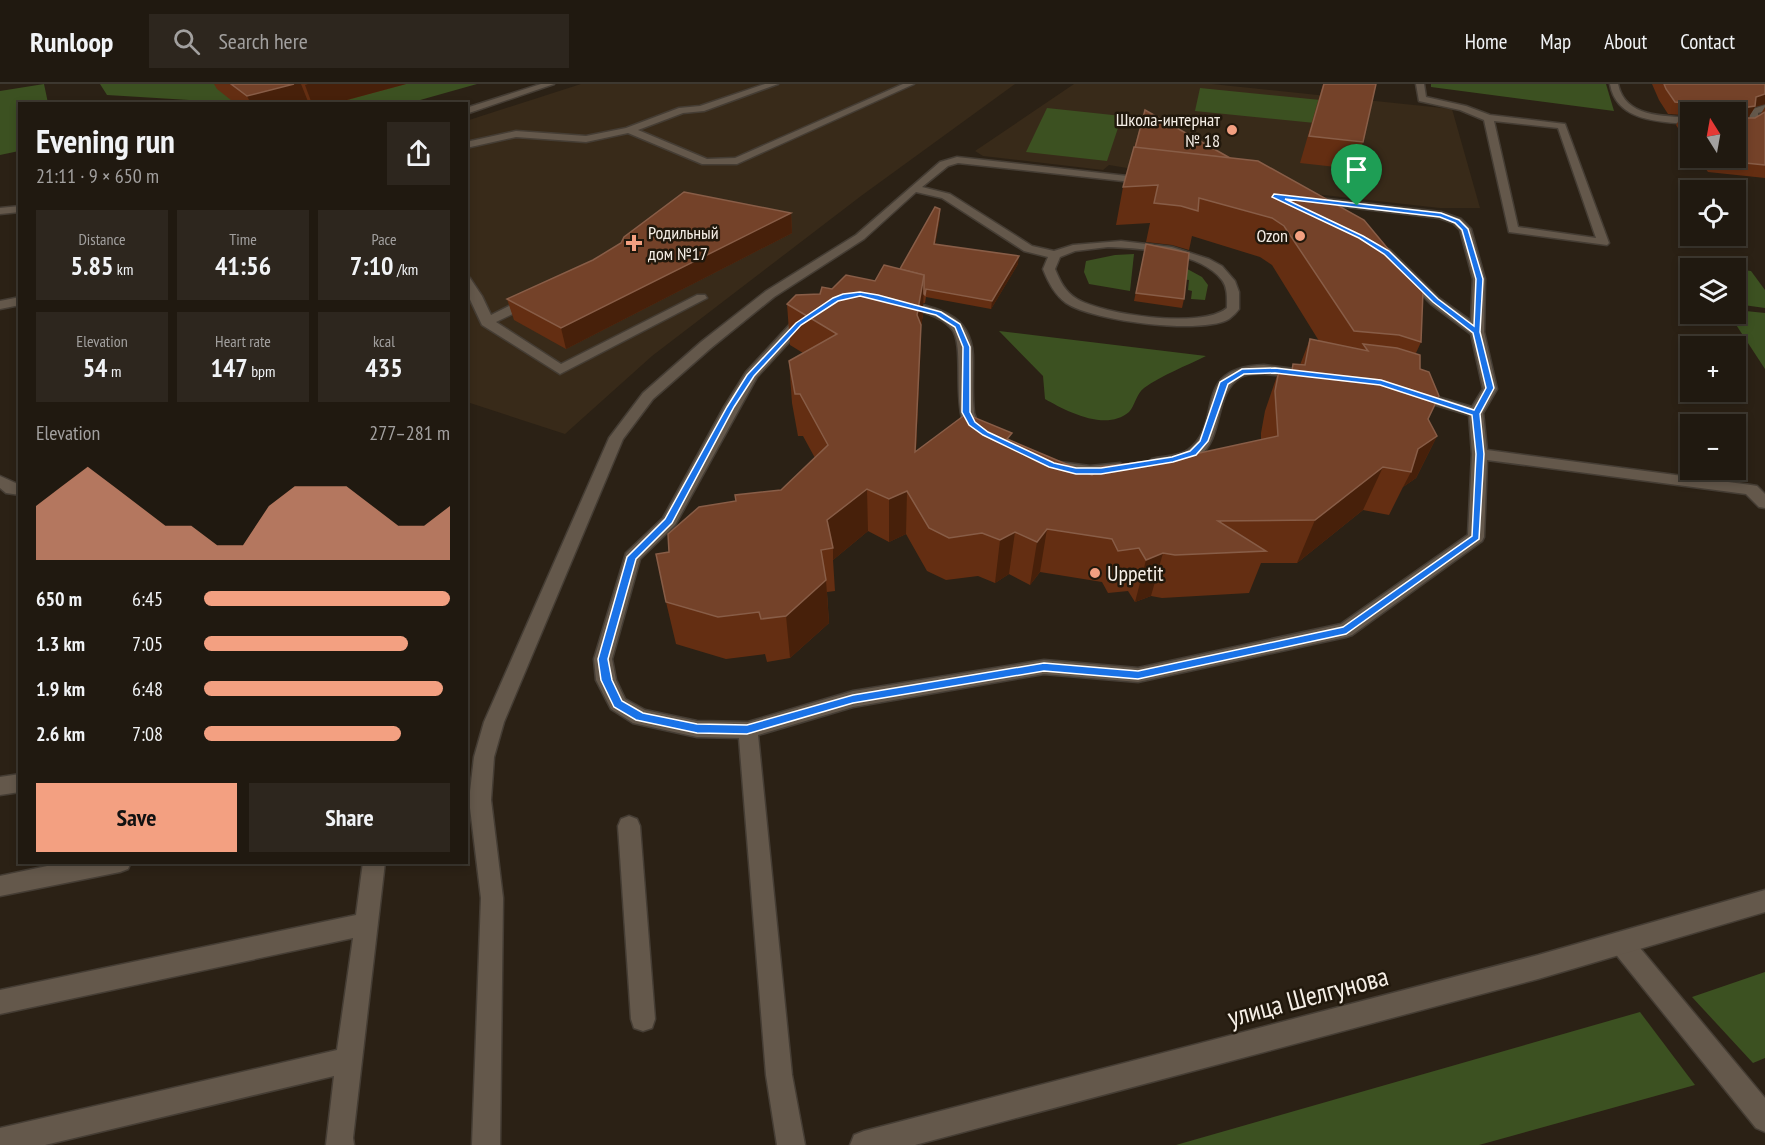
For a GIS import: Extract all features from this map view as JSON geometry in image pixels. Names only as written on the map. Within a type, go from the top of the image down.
[{"type":"street","points":[[468,110],[550,84]]},
{"type":"street","points":[[468,145],[516,134],[586,139],[629,130],[682,110],[701,109],[774,84]]},
{"type":"street","points":[[629,130],[706,162],[737,161],[910,84]]},
{"type":"street","points":[[1420,84],[1422,99],[1463,108],[1488,118],[1562,126],[1603,243],[1513,230],[1488,118]]},
{"type":"street","points":[[1614,84],[1619,102],[1626,107],[1654,116],[1680,120]]},
{"type":"street","points":[[1746,125],[1755,121],[1753,112],[1765,108]]},
{"type":"street","points":[[486,1145],[492,898],[480,800],[484,757],[494,722],[616,438],[648,396],[705,345],[770,294],[860,237],[944,164],[957,160],[1171,183]]},
{"type":"street","points":[[914,188],[946,196],[1029,249],[1055,255],[1073,248],[1108,244],[1143,244],[1205,262],[1226,276],[1234,293],[1233,309],[1223,317],[1196,322],[1160,321],[1099,313],[1074,303],[1059,291],[1049,269],[1055,255]]},
{"type":"street","points":[[819,311],[798,324],[751,375],[730,407],[669,521],[632,557],[603,659],[606,680],[618,704],[640,717],[697,729],[747,730],[853,699],[1044,667],[1138,675],[1346,630],[1476,537],[1480,454],[1476,414],[1490,388],[1477,332],[1479,279],[1465,229],[1457,221],[1441,215],[1300,206]]},
{"type":"street","points":[[0,211],[18,209]]},
{"type":"street","points":[[1378,247],[1404,268],[1435,301],[1477,332]]},
{"type":"street","points":[[468,283],[487,322],[560,370],[701,298]]},
{"type":"street","points":[[487,322],[548,292]]},
{"type":"street","points":[[886,299],[939,314],[958,326],[966,347],[966,412],[972,423],[995,438]]},
{"type":"street","points":[[0,305],[18,301]]},
{"type":"street","points":[[1043,461],[1076,471],[1101,471],[1178,458],[1193,453],[1204,441],[1224,382],[1232,376],[1242,371],[1258,370],[1322,376]]},
{"type":"street","points":[[1402,390],[1476,414]]},
{"type":"street","points":[[1480,454],[1758,487],[1765,503]]},
{"type":"street","points":[[0,481],[12,489],[18,490]]},
{"type":"street","points":[[747,730],[779,1075],[791,1145]]},
{"type":"street","points":[[0,786],[18,783]]},
{"type":"street","points":[[629,826],[643,1019]]},
{"type":"street","points":[[0,886],[110,864]]},
{"type":"street","points":[[340,1145],[339,1138],[374,864]]},
{"type":"street","name":"улица Шелгунова","points":[[864,1145],[1622,944],[1765,902]]},
{"type":"street","points":[[0,1002],[366,924]]},
{"type":"street","points":[[1622,944],[1765,1119]]},
{"type":"street","points":[[0,1142],[349,1060]]},
{"type":"shaded area","name":"Родильный дом №17","points":[[581,84],[1015,84],[861,196],[652,356],[565,434],[468,402],[468,120]]},
{"type":"shaded area","name":"Школа-интернат № 18","points":[[1074,84],[1212,84],[1452,109],[1480,208],[1440,208],[1135,174],[1127,168],[1109,165],[1103,170],[983,156],[975,151]]},
{"type":"green space","points":[[44,84],[48,102],[18,102],[18,151],[0,155],[0,91]]},
{"type":"green space","points":[[100,84],[477,84],[413,102],[194,102],[107,95]]},
{"type":"green space","points":[[1431,84],[1606,84],[1614,111],[1431,87]]},
{"type":"green space","points":[[1200,88],[1361,104],[1365,128],[1195,111]]},
{"type":"green space","points":[[1047,108],[1122,116],[1107,161],[1026,152]]},
{"type":"green space","points":[[1134,254],[1130,291],[1089,284],[1084,272],[1086,261]]},
{"type":"green space","points":[[1180,265],[1202,277],[1208,285],[1205,300],[1191,299],[1192,291],[1188,290],[1189,280],[1153,276]]},
{"type":"green space","points":[[1746,270],[1751,271],[1765,290],[1765,308],[1746,305]]},
{"type":"green space","points":[[1746,311],[1765,313],[1765,369],[1746,340],[1746,336],[1743,336],[1736,324],[1746,324]]},
{"type":"green space","points":[[999,331],[1206,356],[1144,388],[1129,412],[1120,418],[1098,420],[1075,414],[1045,399],[1043,376]]},
{"type":"green space","points":[[1765,972],[1765,1058],[1753,1063],[1692,997]]},
{"type":"green space","points":[[1640,1012],[1695,1085],[1479,1145],[1176,1145]]},
{"type":"building","points":[[231,84],[294,84],[247,96]]},
{"type":"building","points":[[1324,84],[1376,84],[1363,142],[1309,136]]},
{"type":"building","points":[[1664,84],[1765,84],[1765,94],[1756,97],[1755,106],[1746,107],[1746,102],[1675,102]]},
{"type":"building","points":[[1145,110],[1230,158],[1135,148]]},
{"type":"building","points":[[1765,112],[1765,165],[1746,163],[1746,118],[1755,118]]},
{"type":"building","points":[[1134,147],[1258,161],[1364,220],[1423,291],[1421,342],[1399,335],[1354,331],[1284,226],[1272,218],[1199,198],[1198,211],[1181,206],[1154,203],[1158,185],[1123,187]]},
{"type":"building","points":[[684,192],[791,213],[561,328],[507,299],[593,260],[621,243],[624,237]]},
{"type":"building","points":[[935,207],[940,209],[934,244],[1019,256],[992,301],[926,289],[925,295],[924,275],[900,269]]},
{"type":"building","points":[[1146,244],[1189,253],[1184,299],[1136,293]]},
{"type":"building","points":[[884,265],[924,275],[917,315],[921,325],[915,452],[966,414],[1012,433],[1007,439],[1092,475],[1101,467],[1181,457],[1278,436],[1275,391],[1279,370],[1292,371],[1293,364],[1305,365],[1310,339],[1368,351],[1363,344],[1397,348],[1420,355],[1420,369],[1429,372],[1439,396],[1428,419],[1437,436],[1418,449],[1411,472],[1383,467],[1315,520],[1218,521],[1266,551],[1175,555],[1163,553],[1146,560],[1139,548],[1118,551],[1112,539],[1047,529],[1037,542],[1015,532],[1000,540],[982,533],[949,538],[929,528],[907,491],[889,499],[867,489],[827,520],[833,548],[821,550],[826,580],[786,616],[761,619],[759,612],[718,617],[666,602],[656,554],[669,552],[668,534],[699,507],[736,501],[735,495],[781,490],[828,445],[800,394],[795,394],[789,361],[837,334],[787,304],[796,295],[820,294],[822,287],[832,289],[846,275],[875,281]]},
{"type":"place","name":"Школа-интернат № 18","points":[[1232,130]]},
{"type":"place","name":"Ozon","points":[[1300,236]]},
{"type":"place","name":"Родильный дом №17","points":[[634,243]]},
{"type":"place","name":"Uppetit","points":[[1095,573]]},
{"type":"route","points":[[1357,206],[1274,196],[1361,237],[1387,252],[1435,301],[1477,332],[1482,356],[1490,388],[1476,414],[1480,454],[1476,537],[1346,630],[1138,675],[1044,667],[853,699],[747,730],[697,729],[640,717],[618,704],[606,680],[603,659],[632,557],[669,521],[730,407],[751,375],[798,324],[845,296],[860,294],[876,297],[939,314],[958,326],[966,347],[966,412],[972,423],[985,434],[1052,465],[1076,471],[1101,471],[1173,459],[1193,453],[1204,441],[1224,382],[1242,371],[1275,370],[1381,383],[1476,414],[1490,388],[1477,332],[1479,279],[1465,229],[1457,221],[1441,215],[1357,206]]}]
